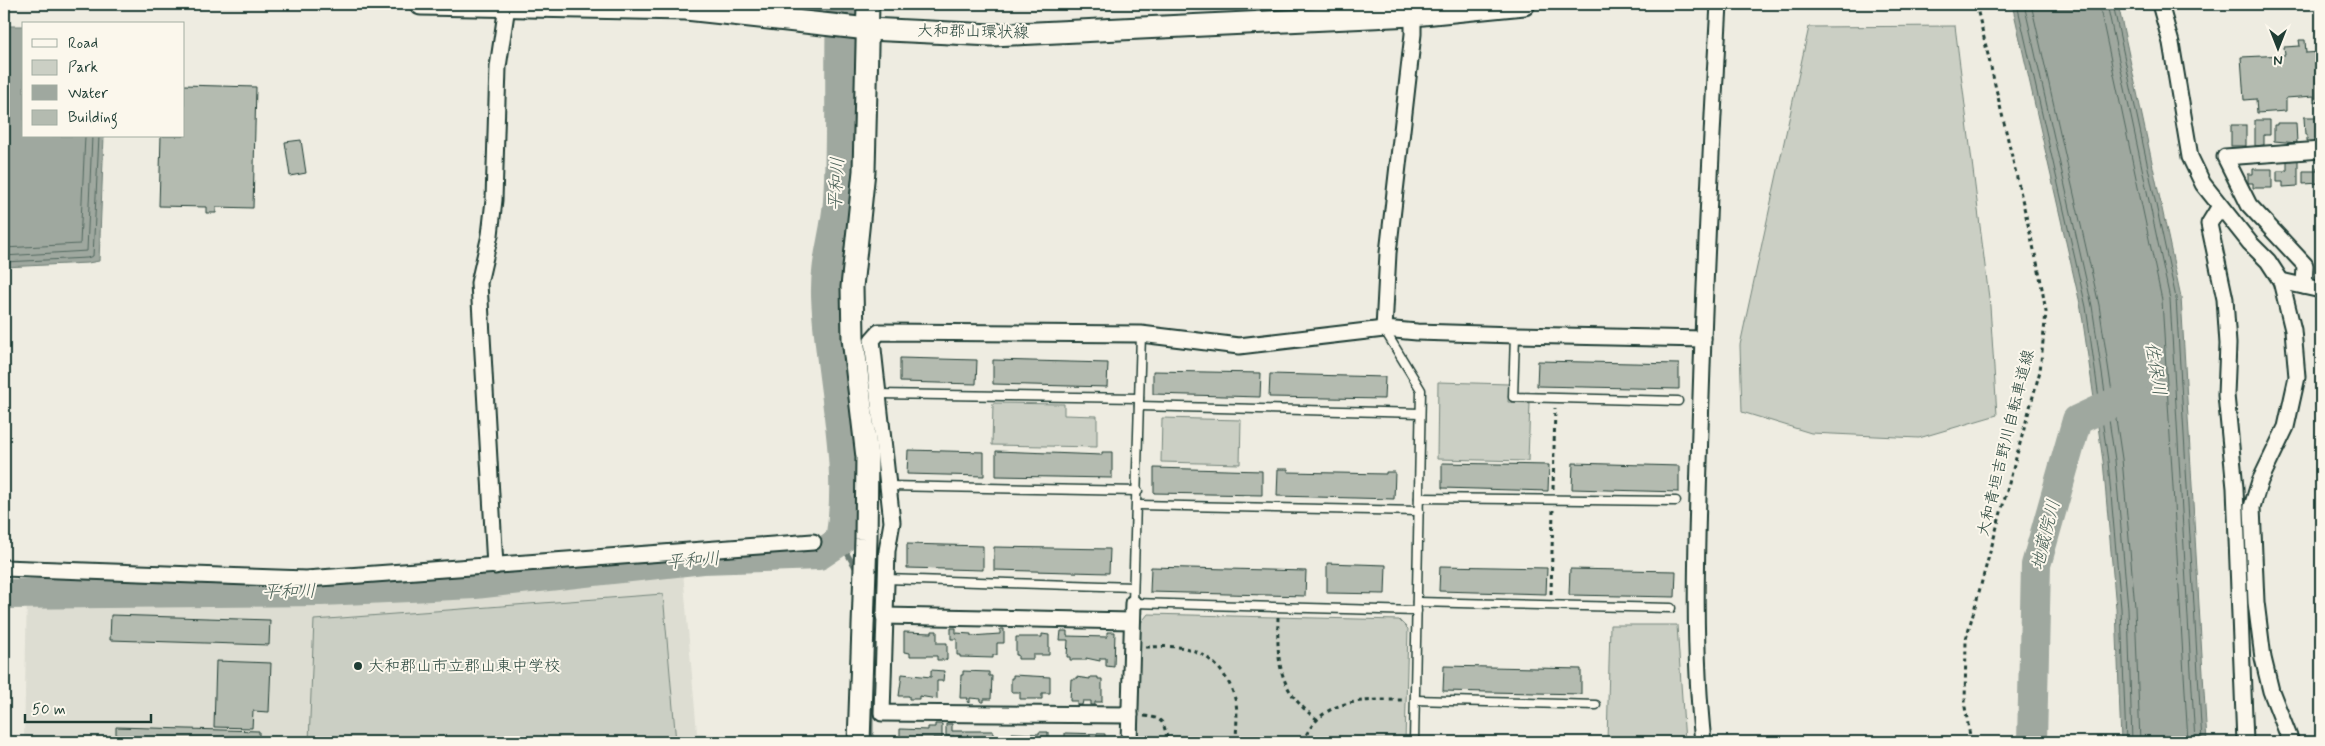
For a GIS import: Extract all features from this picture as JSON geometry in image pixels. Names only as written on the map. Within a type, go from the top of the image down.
[{"type":"main road","name":"大和郡山環状線","points":[[421,4],[686,9],[868,29],[992,35],[1413,15],[1524,4]]},
{"type":"main road","points":[[859,742],[867,457],[853,338],[852,287],[864,171],[868,4]]},
{"type":"street","points":[[1703,742],[1698,698],[1694,608],[1712,118],[1719,4]]},
{"type":"street","points":[[2160,4],[2171,43],[2190,157],[2202,184],[2250,243],[2268,261],[2281,281],[2293,330],[2297,377],[2286,427],[2260,482],[2252,507],[2256,602],[2263,658],[2271,691],[2292,742]]},
{"type":"street","points":[[495,566],[479,283],[490,235],[494,200],[498,67],[507,6]]},
{"type":"street","points":[[1384,329],[1388,253],[1413,34],[1413,15]]},
{"type":"street","points":[[2304,286],[2305,265],[2249,205],[2225,156],[2321,150]]},
{"type":"street","points":[[2220,206],[2210,224],[2225,299],[2226,395],[2235,488],[2245,742]]},
{"type":"street","points":[[2281,281],[2321,290]]},
{"type":"street","points":[[1130,715],[882,713],[887,551],[892,522],[872,340],[879,332],[1141,334],[1239,346],[1384,329],[1417,332],[1703,339]]},
{"type":"street","points":[[4,568],[306,579],[812,542]]},
{"type":"street","points":[[1129,742],[1133,603]]},
{"type":"street","points":[[884,616],[1132,621]]},
{"type":"lane","points":[[1384,329],[1421,390],[1414,742]]},
{"type":"lane","points":[[1141,334],[1138,505],[1133,603],[1417,611]]},
{"type":"lane","points":[[1515,335],[1512,397],[1678,401]]},
{"type":"lane","points":[[878,394],[1420,413]]},
{"type":"lane","points":[[889,486],[1138,491]]},
{"type":"lane","points":[[1419,498],[1676,501]]},
{"type":"lane","points":[[1138,505],[1419,511]]},
{"type":"lane","points":[[886,579],[1133,587]]},
{"type":"lane","points":[[1417,602],[1671,608]]},
{"type":"lane","points":[[1415,700],[1596,705]]},
{"type":"path","name":"大和青垣吉野川自転車道線","points":[[1971,742],[1964,707],[1966,639],[2040,372],[2046,312],[2040,271],[1976,4]]},
{"type":"path","points":[[1278,619],[1278,658],[1284,681],[1297,702],[1318,720]]},
{"type":"path","points":[[1131,647],[1189,649],[1212,661],[1226,679],[1236,704],[1236,742]]},
{"type":"path","points":[[1303,742],[1318,720],[1336,707],[1347,702],[1358,700],[1397,700]]},
{"type":"path","points":[[1130,715],[1157,718],[1165,725],[1168,742]]},
{"type":"shaded area","name":"大和郡山市立郡山東中学校","points":[[683,572],[697,733],[711,734],[712,742],[24,742],[27,592],[301,600]]},
{"type":"green space","points":[[1955,26],[1990,306],[1997,415],[1919,438],[1811,433],[1742,412],[1740,345],[1809,27]]},
{"type":"green space","points":[[1438,382],[1509,384],[1508,402],[1530,403],[1528,461],[1437,459]]},
{"type":"green space","points":[[993,403],[1064,404],[1064,415],[1097,416],[1097,447],[992,445]]},
{"type":"green space","points":[[1162,418],[1241,420],[1240,464],[1161,462]]},
{"type":"green space","points":[[663,594],[676,742],[309,742],[314,620]]},
{"type":"green space","points":[[1148,614],[1399,620],[1408,629],[1405,742],[1138,742],[1140,624]]},
{"type":"green space","points":[[1610,625],[1677,625],[1685,742],[1607,742]]},
{"type":"water","name":"佐保川","points":[[2012,4],[2118,4],[2181,297],[2207,742],[2121,742],[2116,608],[2103,461],[2081,308]]},
{"type":"water","points":[[4,26],[22,26],[22,138],[104,138],[99,261],[4,267]]},
{"type":"building","points":[[2299,40],[2305,40],[2306,53],[2321,52],[2321,101],[2314,102],[2314,96],[2286,98],[2286,111],[2257,113],[2256,99],[2244,100],[2241,57],[2285,55],[2284,47],[2300,46]]},
{"type":"building","points":[[185,85],[256,87],[253,208],[216,207],[216,213],[206,213],[206,207],[159,206],[161,138],[185,138]]},
{"type":"building","points":[[2304,117],[2321,117],[2321,140],[2307,141]]},
{"type":"building","points":[[2255,120],[2270,120],[2270,135],[2264,135],[2264,145],[2255,146]]},
{"type":"building","points":[[2277,123],[2296,123],[2297,143],[2274,141],[2274,125],[2277,125]]},
{"type":"building","points":[[2231,125],[2246,125],[2246,146],[2231,146]]},
{"type":"building","points":[[301,140],[306,173],[290,176],[285,142]]},
{"type":"building","points":[[2298,160],[2298,186],[2283,187],[2283,182],[2277,182],[2277,171],[2287,171],[2287,161]]},
{"type":"building","points":[[2317,167],[2321,167],[2321,183],[2303,184],[2303,171],[2317,171]]},
{"type":"building","points":[[2253,169],[2272,169],[2272,188],[2253,188],[2253,183],[2248,183],[2248,174],[2253,174]]},
{"type":"building","points":[[900,358],[977,360],[976,384],[900,382]]},
{"type":"building","points":[[993,360],[1108,363],[1107,387],[993,384]]},
{"type":"building","points":[[1538,361],[1679,364],[1679,389],[1537,386]]},
{"type":"building","points":[[1153,371],[1261,373],[1260,397],[1153,394]]},
{"type":"building","points":[[1270,374],[1385,377],[1384,399],[1269,397]]},
{"type":"building","points":[[908,450],[984,452],[984,476],[907,474]]},
{"type":"building","points":[[996,451],[1102,455],[1102,452],[1112,452],[1112,478],[996,476]]},
{"type":"building","points":[[1442,463],[1549,465],[1548,491],[1442,488]]},
{"type":"building","points":[[1573,463],[1679,466],[1679,492],[1572,489]]},
{"type":"building","points":[[1154,468],[1262,471],[1262,495],[1154,493]]},
{"type":"building","points":[[1278,469],[1288,469],[1288,472],[1386,474],[1386,472],[1395,472],[1394,499],[1277,496]]},
{"type":"building","points":[[907,544],[983,546],[983,570],[907,568]]},
{"type":"building","points":[[994,547],[1110,549],[1109,573],[994,570]]},
{"type":"building","points":[[1327,563],[1386,565],[1385,594],[1327,593]]},
{"type":"building","points":[[1440,566],[1547,568],[1546,594],[1439,591]]},
{"type":"building","points":[[1151,567],[1306,571],[1305,596],[1150,592]]},
{"type":"building","points":[[1570,569],[1676,571],[1675,597],[1569,595]]},
{"type":"building","points":[[111,615],[270,620],[269,645],[110,640]]},
{"type":"building","points":[[951,628],[956,628],[956,633],[971,634],[971,636],[1000,634],[1000,629],[1004,629],[1004,643],[997,643],[997,655],[993,655],[993,658],[960,657],[960,655],[957,655],[957,639],[951,639]]},
{"type":"building","points":[[932,631],[937,631],[937,643],[947,643],[947,660],[937,660],[937,656],[910,656],[910,653],[904,652],[904,632],[932,633]]},
{"type":"building","points":[[1061,631],[1067,631],[1067,636],[1107,637],[1107,632],[1115,632],[1114,667],[1106,666],[1106,658],[1100,658],[1100,661],[1086,658],[1086,660],[1070,660],[1070,657],[1067,657],[1068,640],[1060,640]]},
{"type":"building","points":[[1042,634],[1049,635],[1049,655],[1033,655],[1033,659],[1018,659],[1018,655],[1016,655],[1016,637],[1042,637]]},
{"type":"building","points":[[216,661],[271,663],[269,712],[253,711],[252,728],[214,727]]},
{"type":"building","points":[[1444,666],[1581,669],[1581,694],[1443,691]]},
{"type":"building","points":[[931,670],[944,671],[943,681],[937,681],[937,699],[919,696],[919,699],[909,699],[909,696],[899,696],[902,674],[931,677]]},
{"type":"building","points":[[963,671],[989,672],[989,676],[992,676],[991,699],[984,699],[984,702],[981,702],[981,699],[970,698],[970,703],[967,702],[968,698],[960,698],[961,675],[963,675]]},
{"type":"building","points":[[1013,675],[1050,677],[1050,693],[1042,693],[1042,699],[1020,699],[1020,692],[1011,692],[1011,678],[1013,678]]},
{"type":"building","points":[[1076,677],[1090,679],[1090,677],[1098,677],[1098,679],[1102,679],[1102,702],[1095,702],[1095,705],[1091,705],[1091,701],[1083,701],[1082,705],[1077,705],[1077,701],[1070,701],[1071,679],[1076,679]]},
{"type":"building","points":[[935,724],[942,724],[942,738],[933,738],[933,742],[900,742],[900,729],[928,730],[928,727],[935,727]]},
{"type":"building","points":[[946,724],[952,724],[952,731],[993,731],[993,742],[954,742],[954,736],[946,736]]},
{"type":"building","points":[[116,727],[259,731],[259,742],[116,742]]},
{"type":"building","points":[[1039,732],[1048,732],[1048,738],[1055,738],[1055,742],[1012,742],[1012,733],[1039,734]]},
{"type":"building","points":[[1065,733],[1105,734],[1105,742],[1065,742]]},
{"type":"waterway","name":"平和川","points":[[4,594],[321,591],[475,584],[703,559],[819,555],[840,541],[844,511],[843,449],[831,357],[826,282],[838,201],[841,4]]},
{"type":"waterway","name":"地蔵院川","points":[[2032,742],[2036,565],[2077,420],[2133,394]]},
{"type":"waterway","points":[[840,541],[857,571]]},
{"type":"waterway","points":[[871,708],[871,742]]},
{"type":"place","name":"大和郡山市立郡山東中学校","points":[[358,666]]}]
